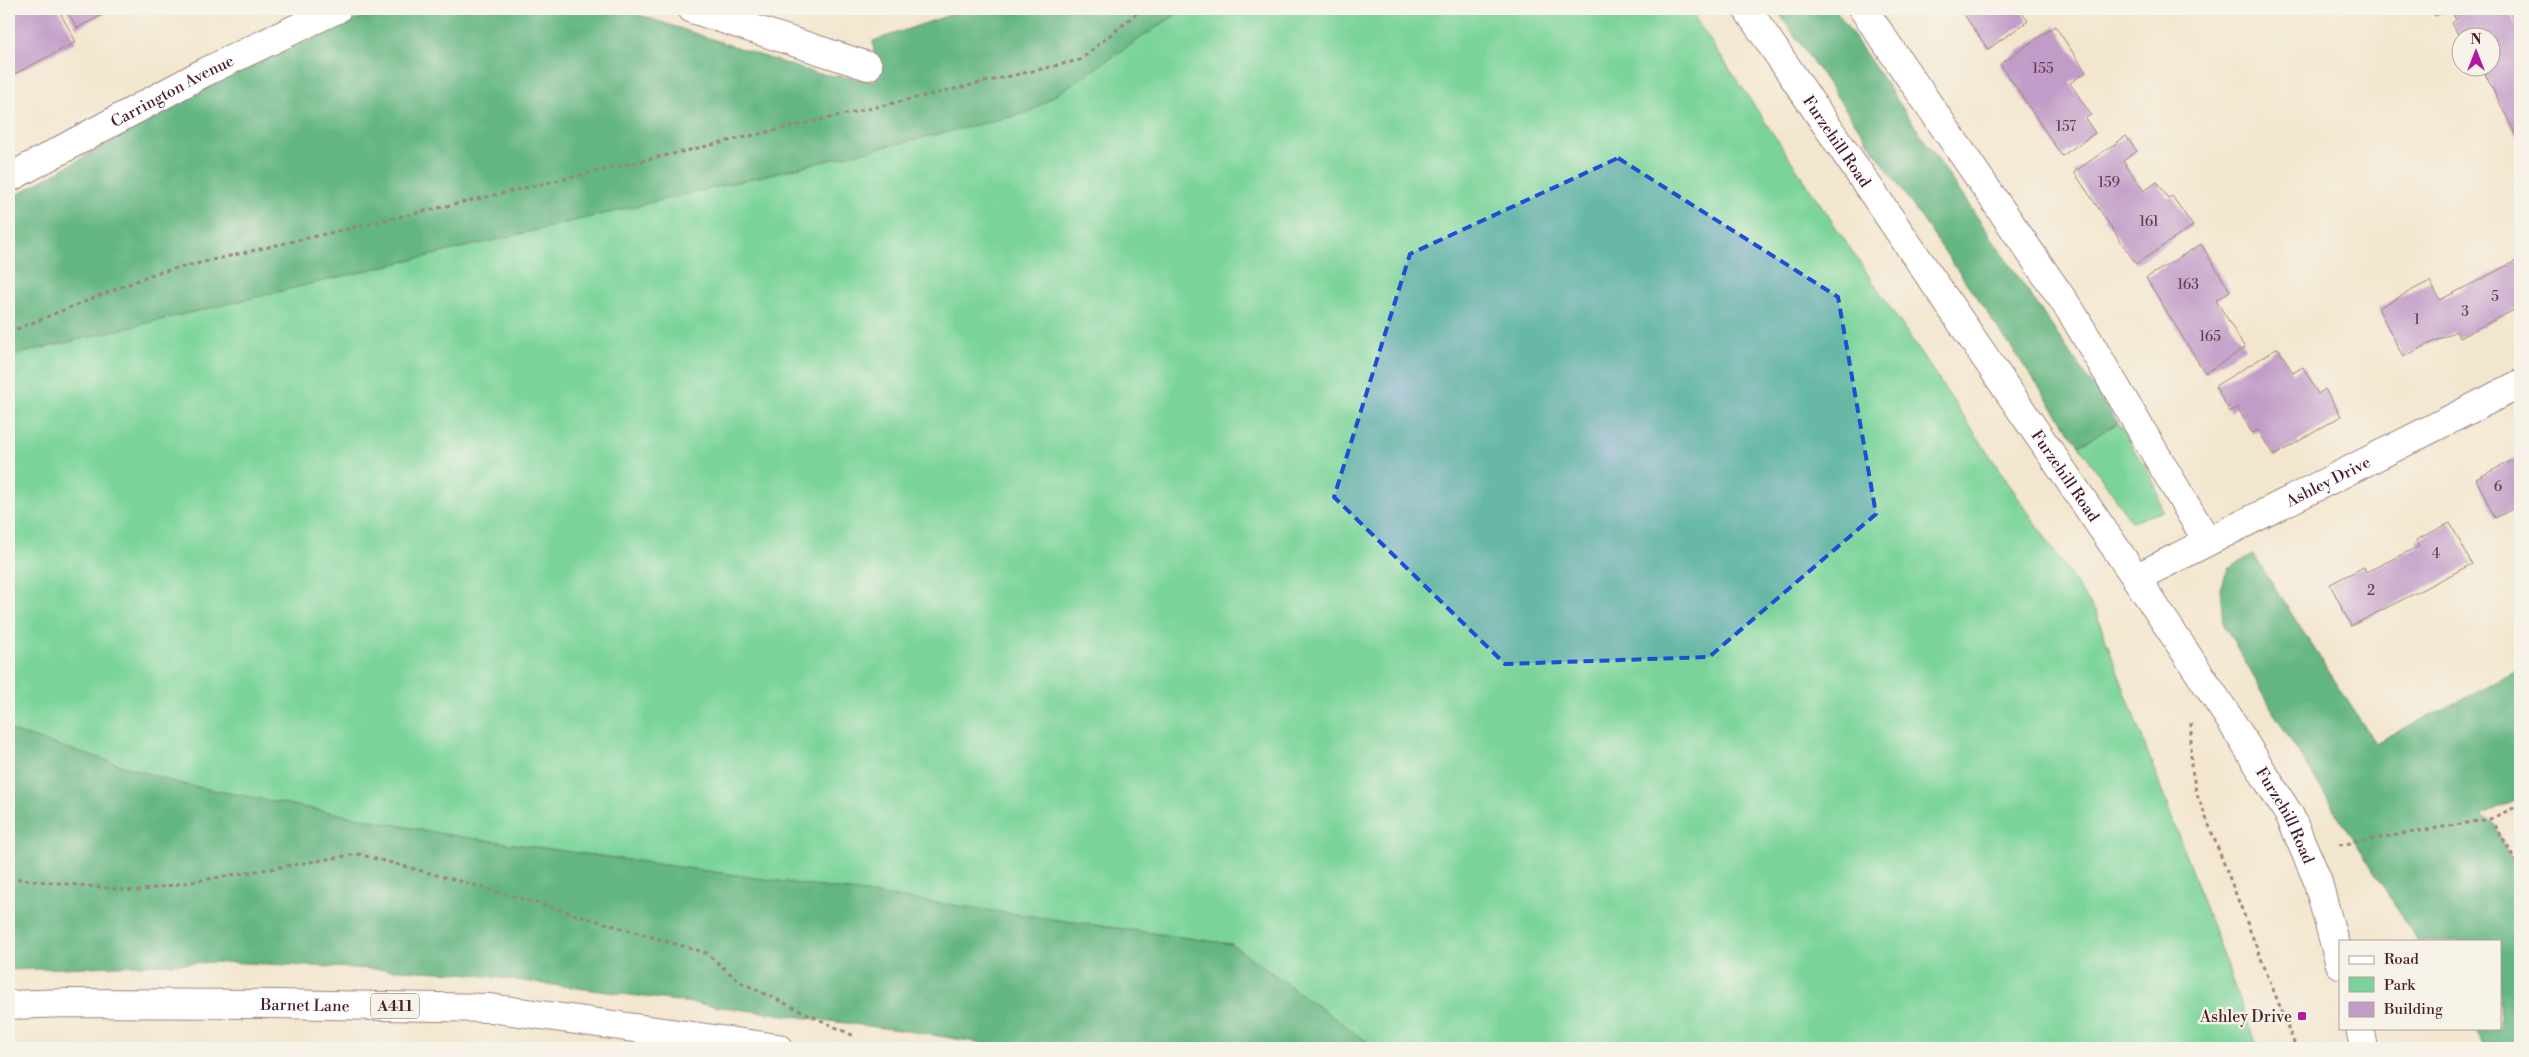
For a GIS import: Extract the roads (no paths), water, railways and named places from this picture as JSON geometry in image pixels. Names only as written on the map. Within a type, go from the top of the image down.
[{"type":"street","name":"Carrington Avenue","points":[[9,178],[205,72],[337,9]]},
{"type":"street","points":[[692,9],[868,66]]},
{"type":"street","name":"Furzehill Road","points":[[1747,9],[2136,578],[2290,816],[2317,879],[2339,960]]},
{"type":"street","points":[[1863,9],[2072,313],[2207,541]]},
{"type":"street","name":"Ashley Drive","points":[[2136,578],[2520,384]]},
{"type":"street","name":"Barnet Lane","points":[[9,1006],[67,1003],[490,1008],[778,1048]]},
{"type":"place","name":"Ashley Drive","points":[[2302,1016]]}]
